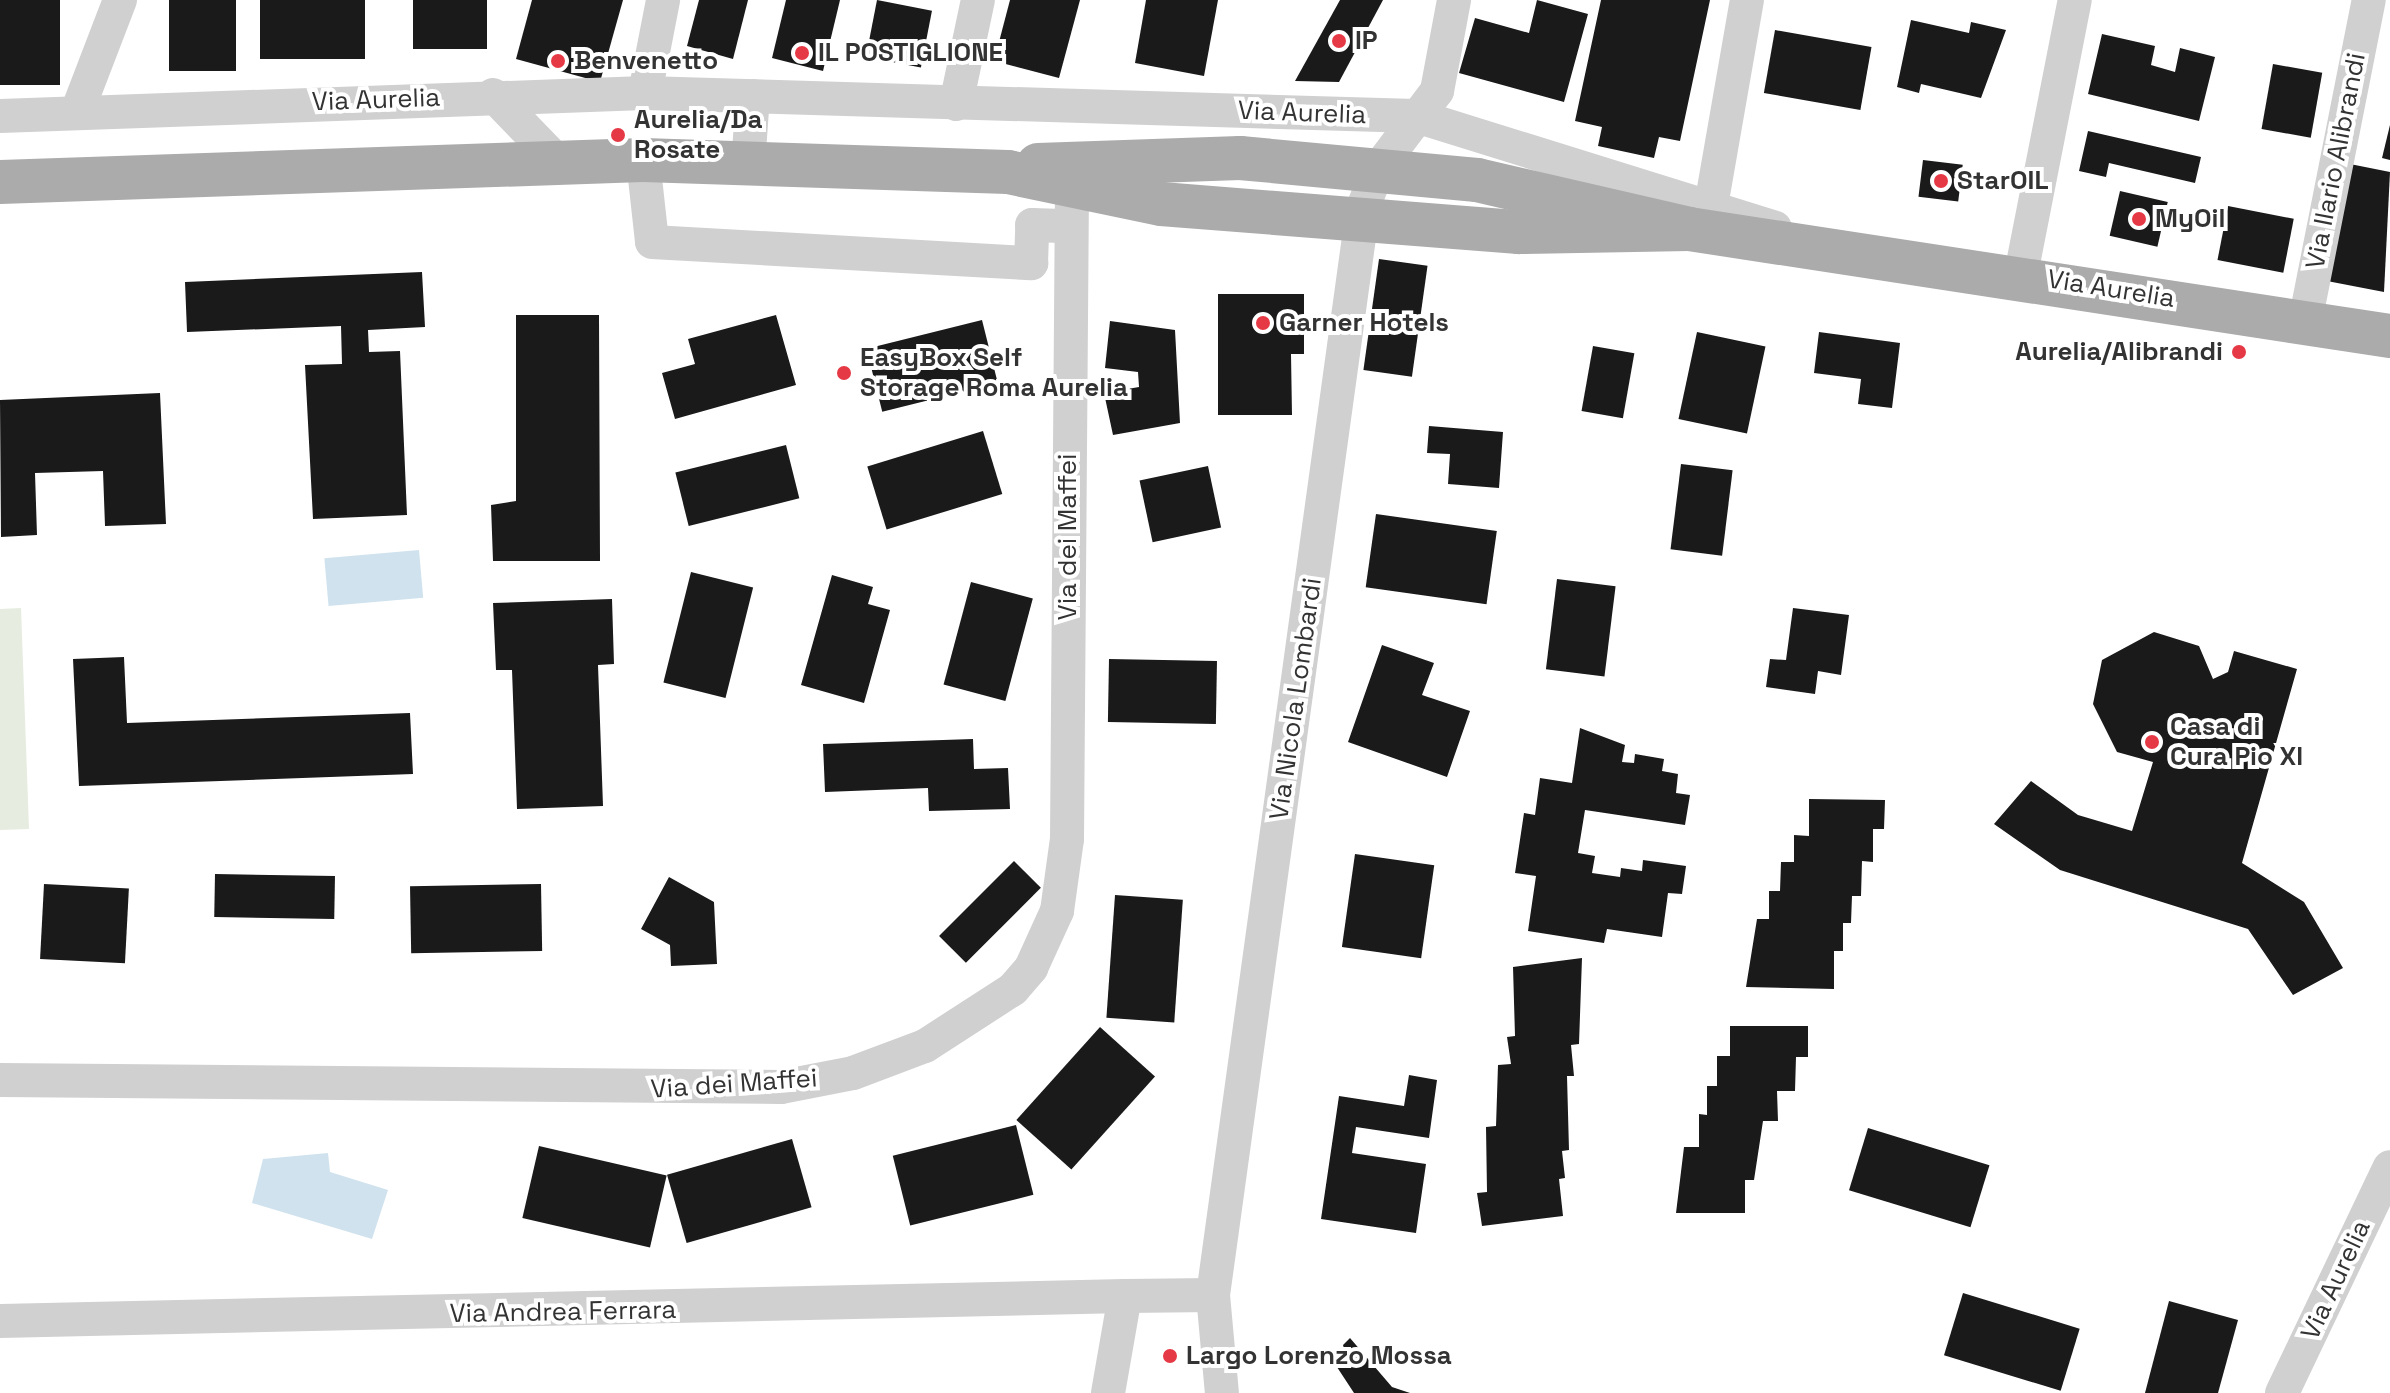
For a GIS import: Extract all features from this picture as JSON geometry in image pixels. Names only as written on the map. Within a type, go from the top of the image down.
[{"type":"main road","name":"Via Aurelia","points":[[0,182],[643,160],[1008,172],[1165,157],[1378,169],[1477,180],[1700,217],[1832,248],[2021,274],[2390,336]]},
{"type":"main road","name":"Via Aurelia","points":[[1008,172],[1071,206],[1161,204],[1519,232],[1700,217]]},
{"type":"street","points":[[77,112],[120,0]]},
{"type":"street","points":[[645,93],[663,0]]},
{"type":"street","points":[[956,104],[978,0]]},
{"type":"street","name":"Via Nicola Lombardi","points":[[1213,1295],[1362,220],[1378,169],[1440,82],[1454,0]]},
{"type":"street","points":[[1700,217],[1747,0]]},
{"type":"street","points":[[2021,274],[2075,0]]},
{"type":"street","name":"Via Ilario Alibrandi","points":[[2305,322],[2369,0]]},
{"type":"street","name":"Via Aurelia","points":[[0,116],[493,95],[645,93],[1416,116],[1700,217]]},
{"type":"street","points":[[493,95],[557,161]]},
{"type":"street","points":[[748,165],[753,96]]},
{"type":"street","points":[[643,160],[652,242],[1031,263],[1032,225],[1071,206]]},
{"type":"street","name":"Via dei Maffei","points":[[0,1080],[781,1087],[891,1060],[972,1021],[1003,997],[1047,939],[1067,839],[1071,206]]},
{"type":"street","name":"Via Aurelia","points":[[2282,1393],[2390,1167]]},
{"type":"street","points":[[1108,1393],[1125,1296],[1213,1295],[1222,1393]]},
{"type":"street","name":"Via Andrea Ferrara","points":[[0,1321],[1125,1296]]},
{"type":"shaded area","points":[[21,608],[29,829],[0,830],[0,609]]},
{"type":"water","points":[[419,550],[423,598],[329,606],[324,558]]},
{"type":"water","points":[[328,1153],[330,1172],[388,1190],[372,1239],[252,1203],[263,1159]]},
{"type":"building","points":[[0,0],[60,0],[60,85],[0,85]]},
{"type":"building","points":[[169,0],[236,0],[236,71],[169,71]]},
{"type":"building","points":[[260,0],[365,0],[365,59],[260,59]]},
{"type":"building","points":[[413,0],[487,0],[487,49],[413,49]]},
{"type":"building","points":[[532,0],[623,0],[600,82],[516,59]]},
{"type":"building","points":[[699,0],[748,0],[733,59],[687,46]]},
{"type":"building","points":[[786,0],[840,0],[823,71],[772,58]]},
{"type":"building","points":[[877,0],[932,11],[921,68],[866,57]]},
{"type":"building","points":[[1010,0],[1080,0],[1059,78],[994,61]]},
{"type":"building","points":[[1146,0],[1218,0],[1204,76],[1135,63]]},
{"type":"building","name":"IP","points":[[1340,0],[1383,0],[1339,82],[1295,81]]},
{"type":"building","points":[[1537,0],[1588,14],[1564,102],[1459,73],[1475,18],[1529,33]]},
{"type":"building","points":[[1601,0],[1710,0],[1680,141],[1659,137],[1654,158],[1598,146],[1602,127],[1575,121]]},
{"type":"building","points":[[1911,20],[1969,33],[1971,22],[2006,30],[1981,98],[1921,84],[1919,93],[1897,87]]},
{"type":"building","points":[[1775,30],[1872,47],[1860,110],[1764,93]]},
{"type":"building","points":[[2102,34],[2155,46],[2151,65],[2175,72],[2180,48],[2215,57],[2199,121],[2088,94]]},
{"type":"building","points":[[2273,64],[2322,73],[2311,138],[2262,129]]},
{"type":"building","points":[[2390,125],[2390,160],[2382,158]]},
{"type":"building","points":[[2088,131],[2201,157],[2195,183],[2109,163],[2106,177],[2079,171]]},
{"type":"building","name":"StarOIL","points":[[1923,160],[1963,165],[1958,202],[1918,197]]},
{"type":"building","points":[[2350,164],[2390,172],[2384,292],[2327,281]]},
{"type":"building","name":"MyOil","points":[[2120,191],[2168,202],[2157,247],[2110,236]]},
{"type":"building","points":[[2228,206],[2294,219],[2283,273],[2218,260]]},
{"type":"building","points":[[1379,259],[1428,266],[1412,377],[1363,370]]},
{"type":"building","points":[[422,272],[425,327],[368,330],[369,352],[400,351],[407,515],[313,519],[305,365],[342,364],[341,326],[187,332],[185,282]]},
{"type":"building","points":[[1218,294],[1304,294],[1304,354],[1291,354],[1292,415],[1218,415]]},
{"type":"building","points":[[516,315],[599,315],[600,561],[493,561],[491,505],[516,501]]},
{"type":"building","points":[[776,315],[796,385],[675,419],[662,373],[695,364],[688,339]]},
{"type":"building","points":[[982,320],[998,383],[882,412],[867,349]]},
{"type":"building","points":[[1110,321],[1175,330],[1180,423],[1113,435],[1104,393],[1139,387],[1138,372],[1105,368]]},
{"type":"building","points":[[1697,332],[1765,347],[1747,434],[1678,419]]},
{"type":"building","points":[[1819,332],[1900,343],[1892,408],[1858,404],[1861,379],[1814,373]]},
{"type":"building","points":[[1593,346],[1634,353],[1623,418],[1582,411]]},
{"type":"building","points":[[160,393],[166,524],[105,526],[103,471],[35,473],[37,535],[1,537],[0,400]]},
{"type":"building","points":[[1429,426],[1503,432],[1499,488],[1448,484],[1450,454],[1427,453]]},
{"type":"building","points":[[983,431],[1002,494],[887,529],[867,466]]},
{"type":"building","points":[[786,445],[799,498],[689,526],[675,473]]},
{"type":"building","points":[[1681,464],[1733,470],[1722,556],[1671,549]]},
{"type":"building","points":[[1208,466],[1221,528],[1153,542],[1140,481]]},
{"type":"building","points":[[1376,514],[1497,531],[1487,604],[1366,587]]},
{"type":"building","points":[[691,572],[753,587],[726,698],[663,683]]},
{"type":"building","points":[[832,575],[873,587],[868,604],[890,610],[864,703],[801,685]]},
{"type":"building","points":[[1557,579],[1616,586],[1604,677],[1546,669]]},
{"type":"building","points":[[971,582],[1033,599],[1005,701],[944,684]]},
{"type":"building","points":[[612,599],[614,664],[598,665],[603,806],[517,809],[512,670],[496,670],[493,603]]},
{"type":"building","points":[[1793,608],[1849,615],[1841,675],[1818,671],[1815,694],[1766,687],[1770,659],[1786,660]]},
{"type":"building","points":[[2154,632],[2199,646],[2213,679],[2228,672],[2234,651],[2297,669],[2242,863],[2304,902],[2343,968],[2293,995],[2248,929],[2060,870],[1994,824],[2031,781],[2078,815],[2132,831],[2153,762],[2117,752],[2093,704],[2102,660]]},
{"type":"building","points":[[1382,645],[1434,663],[1422,695],[1470,711],[1447,777],[1348,742]]},
{"type":"building","points":[[124,657],[127,723],[410,713],[413,774],[79,786],[73,659]]},
{"type":"building","points":[[1109,659],[1217,661],[1216,724],[1108,722]]},
{"type":"building","points":[[1580,728],[1625,745],[1622,762],[1634,763],[1635,754],[1664,759],[1662,771],[1678,774],[1676,793],[1690,795],[1685,825],[1585,810],[1578,853],[1595,856],[1592,873],[1620,877],[1621,868],[1642,871],[1643,860],[1686,866],[1682,894],[1668,893],[1662,937],[1607,929],[1604,943],[1528,931],[1536,876],[1515,873],[1524,813],[1535,815],[1540,778],[1572,783]]},
{"type":"building","points":[[973,739],[974,769],[1008,768],[1010,809],[929,811],[928,788],[825,792],[823,744]]},
{"type":"building","points":[[1809,799],[1885,800],[1884,829],[1873,829],[1873,862],[1862,861],[1861,896],[1852,896],[1851,923],[1843,923],[1843,951],[1834,951],[1834,989],[1746,987],[1757,919],[1769,919],[1769,891],[1780,891],[1781,862],[1794,862],[1794,835],[1809,836]]},
{"type":"building","points":[[1355,854],[1434,865],[1421,958],[1342,947]]},
{"type":"building","points":[[1014,861],[1041,888],[966,963],[939,936]]},
{"type":"building","points":[[215,874],[335,876],[334,919],[214,917]]},
{"type":"building","points":[[669,877],[714,902],[717,964],[671,966],[670,945],[641,929]]},
{"type":"building","points":[[44,884],[129,888],[125,963],[40,959]]},
{"type":"building","points":[[541,884],[542,951],[411,953],[410,886]]},
{"type":"building","points":[[1115,895],[1183,900],[1174,1022],[1106,1018]]},
{"type":"building","points":[[1582,958],[1579,1044],[1571,1045],[1574,1076],[1567,1076],[1569,1150],[1562,1151],[1565,1178],[1559,1179],[1563,1216],[1482,1226],[1477,1193],[1487,1192],[1486,1127],[1496,1126],[1498,1065],[1511,1064],[1507,1037],[1515,1036],[1513,967]]},
{"type":"building","points":[[1730,1026],[1808,1026],[1808,1057],[1796,1057],[1795,1091],[1777,1091],[1778,1121],[1763,1121],[1754,1180],[1745,1180],[1745,1213],[1676,1213],[1684,1147],[1699,1147],[1699,1114],[1707,1115],[1707,1086],[1717,1086],[1717,1056],[1730,1056]]},
{"type":"building","points":[[1100,1027],[1155,1077],[1071,1169],[1016,1120]]},
{"type":"building","points":[[1409,1075],[1437,1080],[1429,1138],[1356,1127],[1352,1153],[1426,1164],[1416,1233],[1321,1219],[1339,1096],[1404,1106]]},
{"type":"building","points":[[1016,1125],[1033,1195],[910,1226],[893,1156]]},
{"type":"building","points":[[1868,1128],[1989,1165],[1970,1227],[1849,1190]]},
{"type":"building","points":[[792,1139],[812,1207],[687,1243],[667,1175]]},
{"type":"building","points":[[539,1146],[667,1175],[650,1248],[522,1218]]},
{"type":"building","points":[[1963,1293],[2080,1329],[2061,1391],[1944,1355]]},
{"type":"building","points":[[2169,1301],[2238,1320],[2218,1393],[2145,1393]]},
{"type":"building","points":[[1350,1338],[1392,1387],[1410,1393],[1354,1393],[1335,1364],[1349,1366],[1343,1345]]},
{"type":"place","name":"IP","points":[[1339,41]]},
{"type":"place","name":"IL POSTIGLIONE","points":[[802,53]]},
{"type":"place","name":"Benvenetto","points":[[558,61]]},
{"type":"place","name":"Aurelia/Da Rosate","points":[[618,135]]},
{"type":"place","name":"StarOIL","points":[[1941,181]]},
{"type":"place","name":"MyOil","points":[[2139,219]]},
{"type":"place","name":"Garner Hotels","points":[[1263,323]]},
{"type":"place","name":"Aurelia/Alibrandi","points":[[2239,352]]},
{"type":"place","name":"EasyBox Self Storage Roma Aurelia","points":[[844,373]]},
{"type":"place","name":"Casa di Cura Pio XI","points":[[2152,742]]},
{"type":"place","name":"Largo Lorenzo Mossa","points":[[1170,1356]]}]
